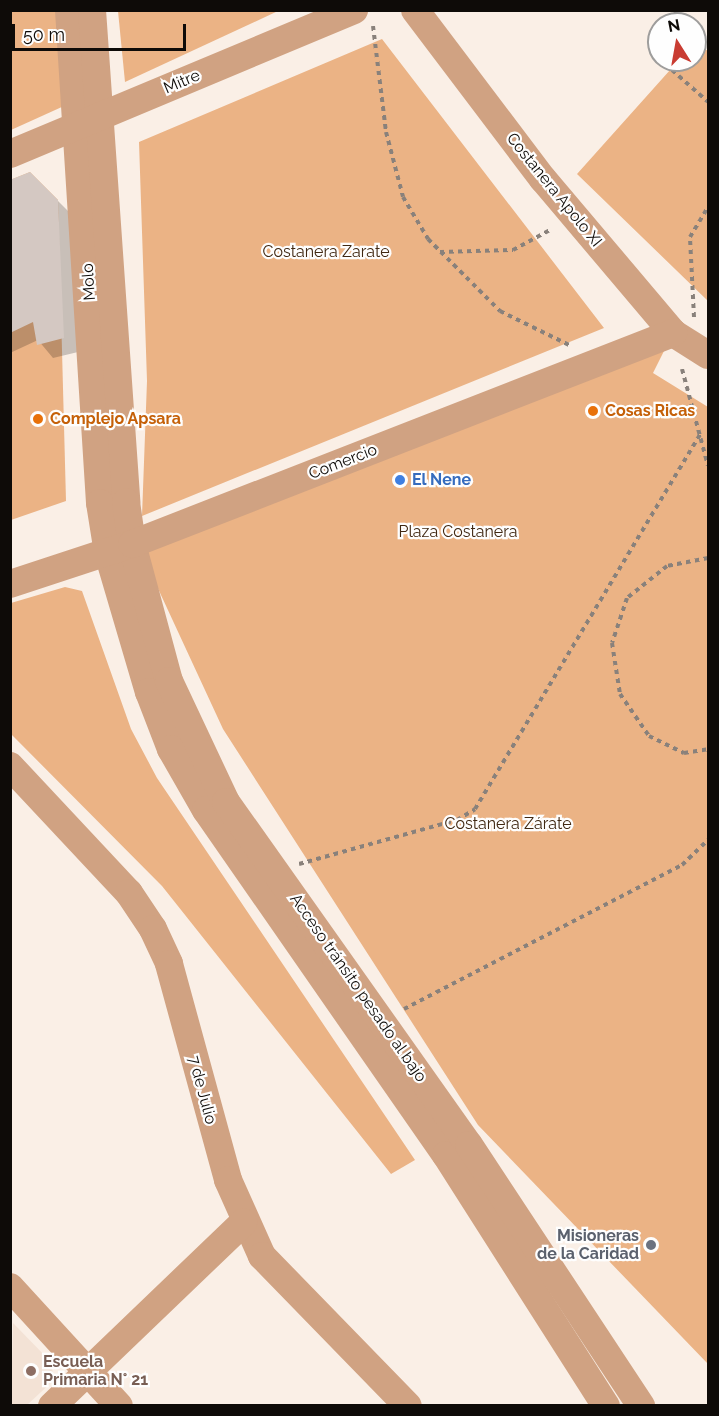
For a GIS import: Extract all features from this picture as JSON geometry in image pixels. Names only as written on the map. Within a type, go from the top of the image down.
[{"type":"street","name":"Molo","points":[[69,10],[89,121]]},
{"type":"street","name":"Molo","points":[[92,10],[89,121],[120,549]]},
{"type":"street","name":"Costanera Apolo XI","points":[[415,10],[543,180],[690,343]]},
{"type":"street","name":"Mitre","points":[[10,154],[363,14]]},
{"type":"street","name":"Comercio","points":[[10,584],[120,549],[602,361],[690,343]]},
{"type":"street","name":"Acceso tránsito pesado al bajo","points":[[120,549],[169,681],[193,737],[226,802],[382,1020],[641,1406]]},
{"type":"street","name":"Acceso tránsito pesado al bajo","points":[[120,549],[149,692],[171,749],[200,800],[446,1155],[606,1406]]},
{"type":"street","name":"7 de Julio","points":[[10,766],[129,893],[153,929],[169,964],[243,1223],[284,1280],[408,1406]]},
{"type":"street","points":[[52,1406],[243,1223]]},
{"type":"street","points":[[10,1287],[119,1406]]},
{"type":"path","points":[[363,14],[386,132],[403,197],[439,252],[500,310],[602,361]]},
{"type":"path","points":[[674,72],[708,102]]},
{"type":"path","points":[[708,207],[690,237],[694,318],[690,343],[700,434],[708,466]]},
{"type":"path","points":[[439,252],[487,255],[513,250],[550,230]]},
{"type":"path","points":[[275,871],[457,820],[475,808],[700,434]]},
{"type":"path","points":[[708,558],[667,566],[627,597],[612,643],[620,694],[649,736],[684,753],[708,749]]},
{"type":"path","points":[[382,1020],[682,864],[708,840]]},
{"type":"shaded area","name":"Escuela Primaria N° 21","points":[[13,1323],[51,1362],[54,1380],[27,1405],[11,1405]]},
{"type":"green space","points":[[118,10],[278,11],[125,82]]},
{"type":"green space","points":[[10,11],[56,11],[64,106],[11,130]]},
{"type":"green space","name":"Costanera Zarate","points":[[382,39],[604,328],[142,516],[147,381],[139,142]]},
{"type":"green space","points":[[708,51],[708,301],[577,174],[668,72],[707,72]]},
{"type":"green space","name":"Complejo Apsara","points":[[30,172],[58,200],[66,501],[11,520],[10,180]]},
{"type":"green space","points":[[673,333],[653,373],[708,407],[708,1364],[478,1125],[223,729],[142,554]]},
{"type":"green space","points":[[65,587],[82,591],[131,729],[157,778],[415,1160],[391,1174],[162,886],[11,734],[11,603]]},
{"type":"building","points":[[30,172],[58,200],[64,338],[37,345],[33,322],[10,333],[10,180]]},
{"type":"place","name":"Cosas Ricas","points":[[593,411]]},
{"type":"place","name":"Complejo Apsara","points":[[38,419]]},
{"type":"place","name":"El Nene","points":[[400,480]]},
{"type":"place","name":"Misioneras de la Caridad","points":[[651,1245]]},
{"type":"place","name":"Escuela Primaria N° 21","points":[[31,1371]]},
{"type":"park label","name":"Plaza Costanera","points":[[458,532]]},
{"type":"park label","name":"Costanera Zárate","points":[[508,824]]}]
